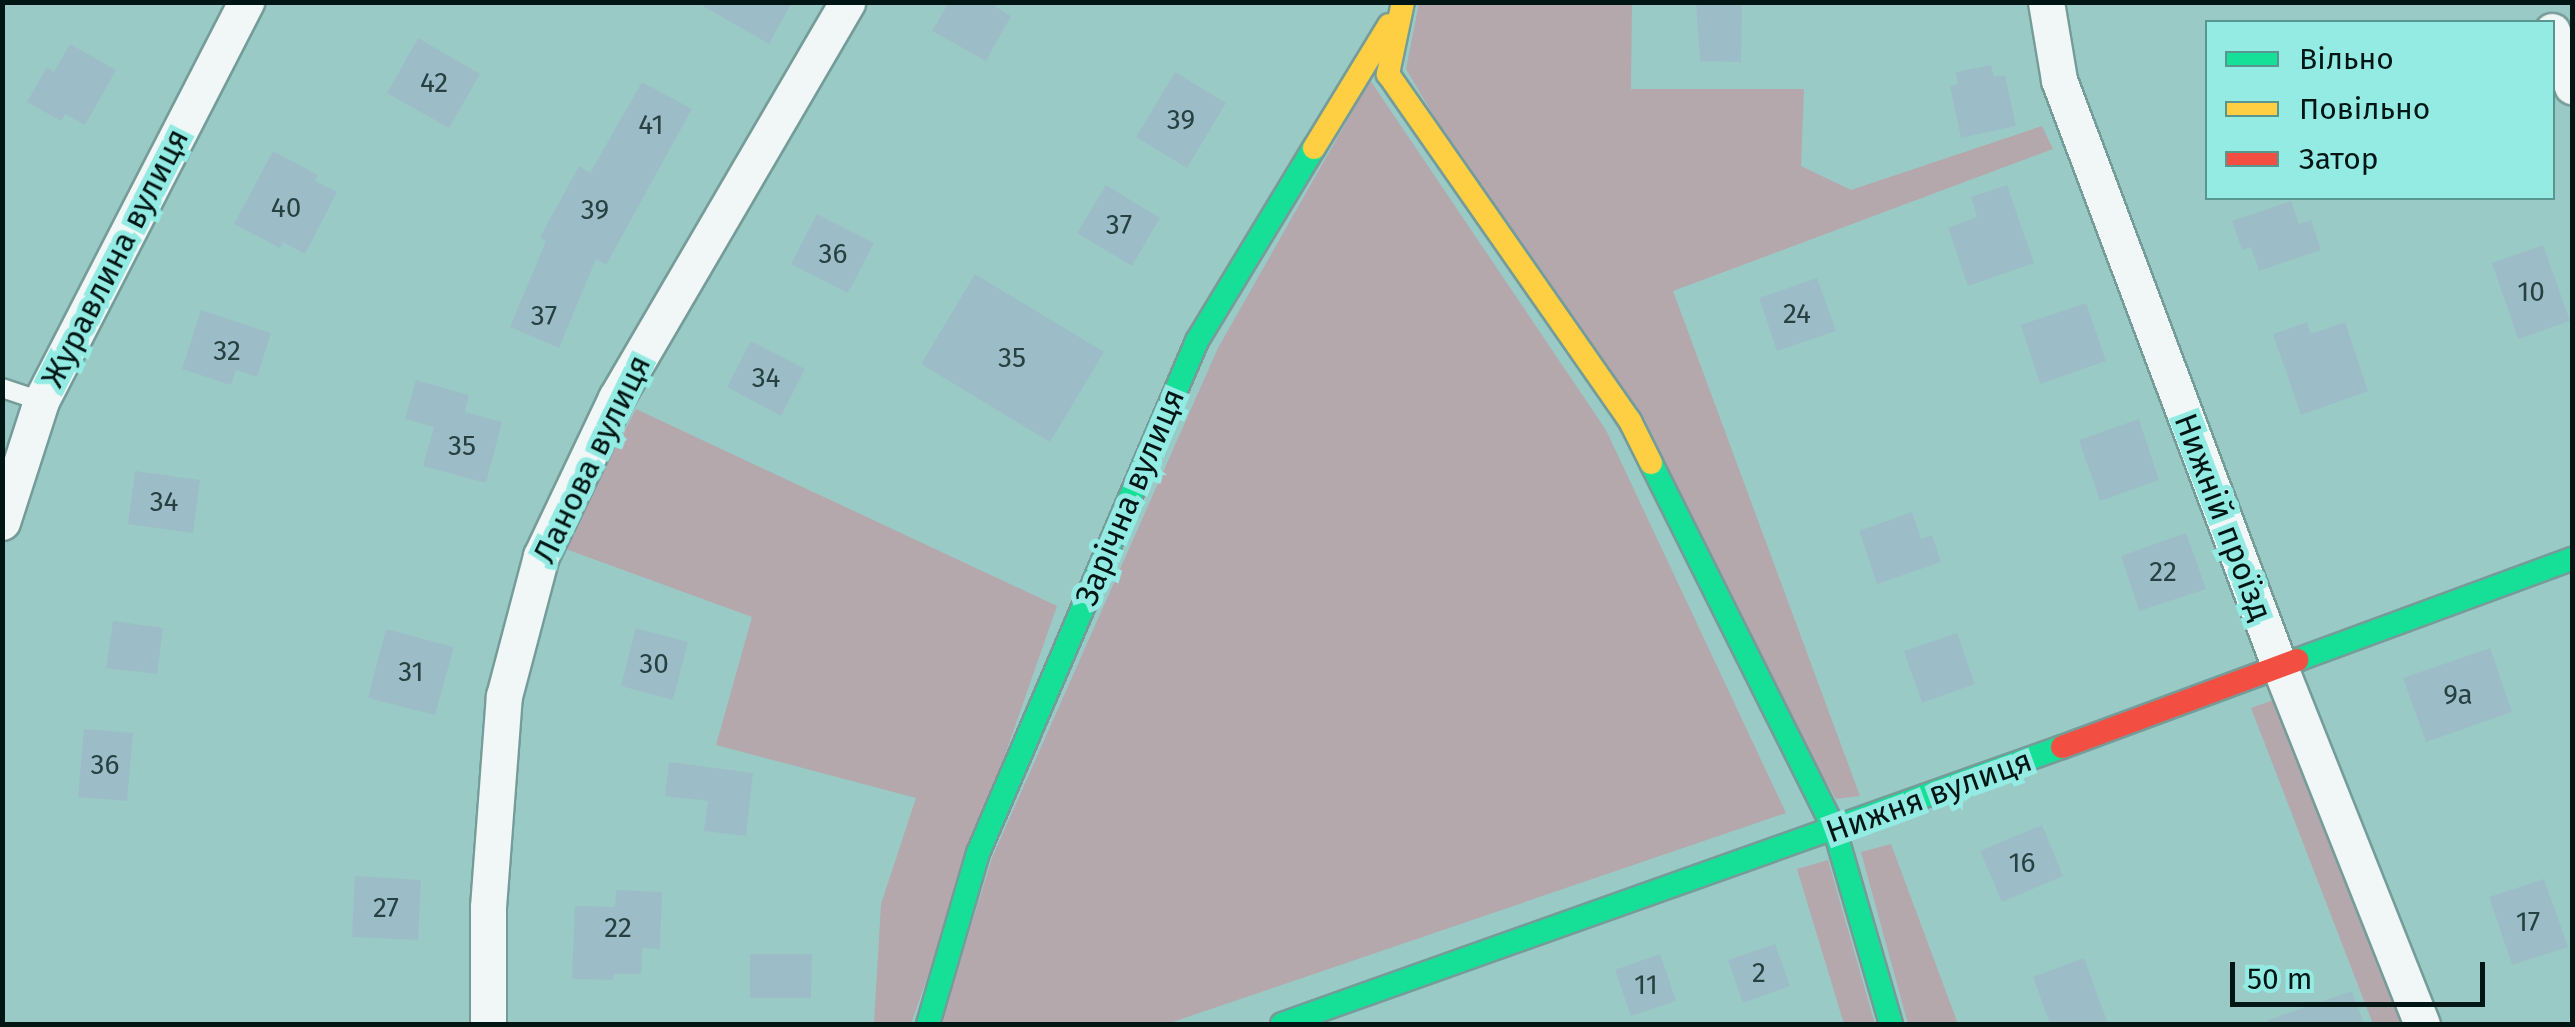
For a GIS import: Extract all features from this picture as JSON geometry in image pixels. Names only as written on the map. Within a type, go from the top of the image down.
[{"type":"street","name":"Журавлина вулиця","points":[[2,522],[41,402],[246,2]]},
{"type":"street","name":"Ланова вулиця","points":[[488,1024],[488,908],[504,696],[541,556],[616,398],[847,2]]},
{"type":"street","name":"Зарічна вулиця","points":[[1403,2],[1388,74],[1630,421],[1835,831],[1891,1024]]},
{"type":"street","name":"Зарічна вулиця","points":[[928,1024],[978,854],[1197,341],[1403,2]]},
{"type":"street","name":"Нижній проїзд","points":[[2046,2],[2058,80],[2279,665],[2422,1024]]},
{"type":"street","points":[[2555,39],[2572,86]]},
{"type":"street","name":"Нижня вулиця","points":[[1282,1024],[1330,1017],[2572,559]]},
{"type":"lane","points":[[2,388],[41,402]]},
{"type":"shaded area","points":[[1419,3],[1632,3],[1631,89],[1804,89],[1801,166],[1851,190],[2042,126],[2053,149],[1673,291],[1860,796],[1836,799],[1406,69]]},
{"type":"shaded area","points":[[1370,80],[1606,430],[1786,813],[1167,1024],[941,1024],[992,858],[1218,348]]},
{"type":"shaded area","points":[[636,409],[1057,606],[911,1024],[874,1024],[881,904],[916,798],[716,745],[752,617],[563,548]]},
{"type":"shaded area","points":[[2276,699],[2405,1024],[2373,1024],[2251,708]]},
{"type":"shaded area","points":[[1891,844],[1958,1024],[1908,1024],[1861,852]]},
{"type":"shaded area","points":[[1828,860],[1875,1024],[1844,1024],[1797,869]]},
{"type":"building","points":[[696,2],[792,2],[769,44]]},
{"type":"building","points":[[949,2],[988,2],[1011,16],[986,61],[932,31]]},
{"type":"building","points":[[1696,2],[1742,2],[1741,62],[1700,61]]},
{"type":"building","points":[[418,38],[480,74],[449,128],[387,93]]},
{"type":"building","points":[[70,44],[116,70],[85,125],[65,114],[61,121],[27,102],[47,67],[54,72]]},
{"type":"building","points":[[1991,65],[1994,77],[2005,75],[2016,126],[1961,138],[1950,86],[1958,84],[1956,72]]},
{"type":"building","points":[[1175,72],[1226,103],[1187,168],[1136,137]]},
{"type":"building","points":[[642,82],[692,109],[606,265],[596,259],[559,348],[510,327],[546,241],[540,237],[579,166],[590,173]]},
{"type":"building","points":[[273,151],[318,175],[315,181],[337,192],[305,254],[283,242],[280,248],[234,224]]},
{"type":"building","points":[[1106,185],[1160,218],[1132,266],[1077,233]]},
{"type":"building","points":[[2007,185],[2034,263],[1968,286],[1948,228],[1977,217],[1971,197]]},
{"type":"building","points":[[2291,201],[2299,224],[2311,220],[2321,250],[2259,271],[2251,247],[2242,250],[2232,221]]},
{"type":"building","points":[[817,214],[874,243],[848,293],[791,264]]},
{"type":"building","points":[[2543,245],[2570,321],[2518,339],[2492,263]]},
{"type":"building","points":[[975,274],[1104,352],[1050,442],[921,364]]},
{"type":"building","points":[[1817,278],[1836,331],[1777,351],[1759,298]]},
{"type":"building","points":[[2086,303],[2106,361],[2040,384],[2021,325]]},
{"type":"building","points":[[201,310],[271,333],[257,377],[236,370],[231,385],[182,369]]},
{"type":"building","points":[[2307,322],[2311,334],[2345,322],[2368,391],[2301,415],[2273,334]]},
{"type":"building","points":[[751,341],[805,369],[781,416],[727,387]]},
{"type":"building","points":[[416,380],[469,395],[465,412],[502,422],[486,483],[423,466],[434,427],[405,419]]},
{"type":"building","points":[[2139,419],[2159,480],[2100,501],[2079,440]]},
{"type":"building","points":[[135,471],[200,480],[193,533],[128,524]]},
{"type":"building","points":[[1912,512],[1921,539],[1932,535],[1941,562],[1877,584],[1859,531]]},
{"type":"building","points":[[2186,533],[2206,589],[2139,611],[2121,556]]},
{"type":"building","points":[[113,621],[163,628],[157,674],[106,668]]},
{"type":"building","points":[[636,628],[688,642],[673,700],[621,686]]},
{"type":"building","points":[[386,629],[454,647],[435,715],[368,698]]},
{"type":"building","points":[[1957,633],[1975,684],[1922,703],[1904,651]]},
{"type":"building","points":[[2490,648],[2512,712],[2426,742],[2403,678]]},
{"type":"building","points":[[84,729],[133,733],[127,801],[78,797]]},
{"type":"building","points":[[669,762],[753,773],[746,836],[704,831],[708,801],[665,796]]},
{"type":"building","points":[[2042,825],[2063,876],[2002,902],[1980,851]]},
{"type":"building","points":[[355,876],[421,880],[418,940],[352,937]]},
{"type":"building","points":[[2544,879],[2568,947],[2512,965],[2489,897]]},
{"type":"building","points":[[616,890],[662,892],[660,949],[642,948],[641,974],[614,974],[613,980],[572,979],[575,906],[615,907]]},
{"type":"building","points":[[1775,944],[1790,986],[1743,1003],[1728,960]]},
{"type":"building","points":[[750,954],[812,954],[811,998],[750,998]]},
{"type":"building","points":[[1660,954],[1676,1001],[1631,1016],[1615,970]]},
{"type":"building","points":[[2084,958],[2108,1024],[2050,1024],[2033,977]]},
{"type":"building","points":[[2352,991],[2364,1024],[2269,1024],[2268,1020]]},
{"type":"traffic: fast","points":[[928,1024],[978,853],[1197,341],[1314,148]]},
{"type":"traffic: fast","points":[[1651,463],[1835,831],[1891,1024]]},
{"type":"traffic: fast","points":[[2297,660],[2572,559]]},
{"type":"traffic: fast","points":[[1282,1024],[2062,747]]},
{"type":"traffic: slow","points":[[1403,2],[1388,74],[1630,421],[1651,463]]},
{"type":"traffic: slow","points":[[1314,148],[1389,25]]},
{"type":"traffic: jam","points":[[2062,747],[2297,660]]}]
